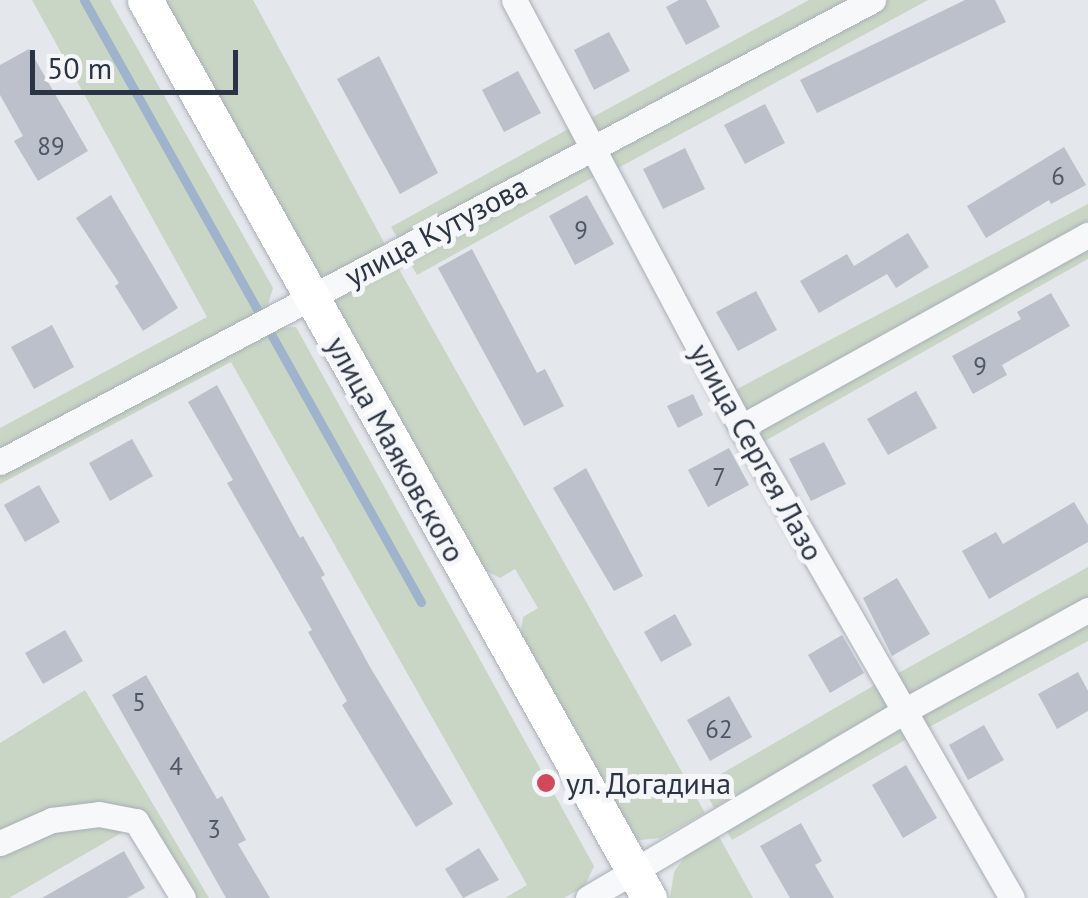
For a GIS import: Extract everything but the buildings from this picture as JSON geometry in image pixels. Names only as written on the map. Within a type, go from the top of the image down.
[{"type":"main road","name":"улица Маяковского","points":[[145,0],[641,884]]},
{"type":"street","name":"улица Сергея Лазо","points":[[514,0],[741,427],[1012,898]]},
{"type":"street","name":"улица Кутузова","points":[[0,462],[872,0]]},
{"type":"street","points":[[741,427],[1088,235]]},
{"type":"street","points":[[588,898],[641,884],[904,711],[1088,610]]},
{"type":"street","points":[[0,843],[52,820],[99,814],[136,821],[183,898]]},
{"type":"green space","points":[[32,0],[110,0],[273,288],[265,314],[0,449],[0,428],[207,317]]},
{"type":"green space","points":[[161,0],[253,0],[387,248],[338,275],[316,276]]},
{"type":"green space","points":[[501,0],[507,0],[581,144],[399,241],[391,227],[568,129]]},
{"type":"green space","points":[[521,0],[529,0],[591,118],[809,0],[857,0],[592,138]]},
{"type":"green space","points":[[886,0],[928,0],[618,168],[737,389],[1088,204],[1088,228],[743,418],[599,151]]},
{"type":"green space","points":[[589,156],[599,174],[417,275],[405,254]]},
{"type":"green space","points":[[1088,241],[1088,259],[763,442],[895,675],[1088,567],[1088,598],[904,699],[749,429]]},
{"type":"green space","points":[[395,262],[705,813],[660,838],[632,841],[520,640],[523,617],[538,608],[515,569],[500,578],[477,566],[333,306],[344,291]]},
{"type":"green space","points":[[296,327],[594,866],[585,886],[564,898],[505,898],[527,885],[231,362],[0,484],[0,472],[272,328]]},
{"type":"green space","points":[[1088,623],[1088,641],[922,731],[915,718]]},
{"type":"green space","points":[[880,682],[894,705],[714,808],[702,785]]},
{"type":"green space","points":[[85,690],[209,898],[170,898],[128,829],[9,898],[0,898],[0,743]]},
{"type":"green space","points":[[905,723],[912,736],[732,840],[724,826]]},
{"type":"green space","points":[[716,831],[753,898],[670,898],[674,872],[688,852]]},
{"type":"waterway","points":[[84,0],[421,602]]},
{"type":"place","name":"ул. Догадина","points":[[546,783]]}]
